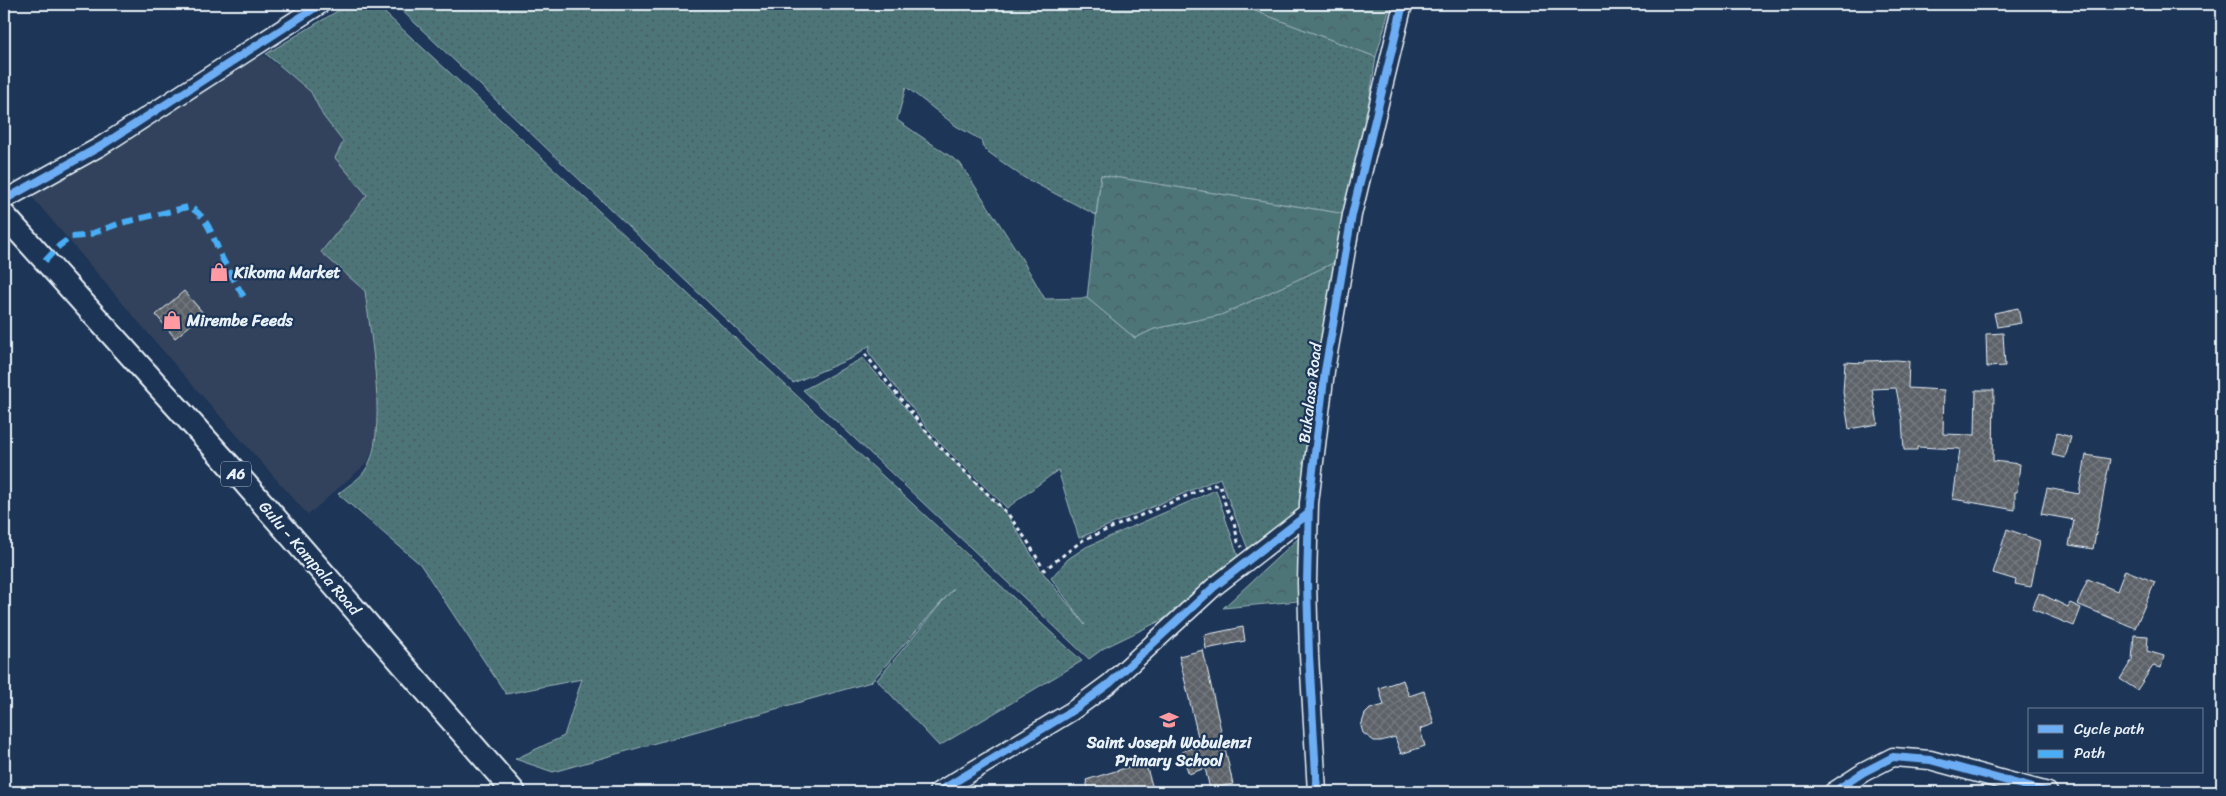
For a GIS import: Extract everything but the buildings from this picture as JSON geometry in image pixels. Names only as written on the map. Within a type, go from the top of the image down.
[{"type":"main road","name":"Gulu - Kampala Road","points":[[4,215],[230,466],[514,792]]},
{"type":"street","points":[[4,200],[100,146],[321,4]]},
{"type":"street","name":"Bukalasa Road","points":[[1317,792],[1309,655],[1308,514],[1325,371],[1352,215],[1402,4]]},
{"type":"street","points":[[938,792],[1072,711],[1110,683],[1214,587],[1308,514]]},
{"type":"street","points":[[1833,792],[1864,772],[1893,757],[1930,760],[2048,792]]},
{"type":"path","points":[[864,354],[934,441],[1008,514],[1028,542],[1044,570],[1083,540],[1217,484],[1220,485],[1226,508],[1234,522],[1238,542],[1249,558]]},
{"type":"shaded area","name":"Kikoma Market","points":[[264,55],[311,92],[322,116],[342,142],[335,158],[367,195],[321,252],[365,291],[376,385],[377,434],[368,462],[308,515],[181,372],[27,191],[216,78]]},
{"type":"green space","points":[[349,4],[375,4],[1082,661],[939,746],[877,680],[954,588],[871,682],[553,772],[515,759],[564,736],[582,679],[506,694],[420,564],[338,494],[364,472],[372,456],[376,436],[376,385],[365,291],[321,252],[367,195],[335,158],[343,142],[323,116],[311,92],[266,54]]},
{"type":"green space","points":[[395,4],[1237,4],[1376,57],[1352,215],[1101,175],[1096,215],[1023,177],[984,149],[981,140],[956,126],[906,87],[897,120],[960,163],[1019,254],[1045,299],[1087,298],[1135,338],[1154,329],[1221,315],[1342,259],[1312,464],[1302,462],[1312,482],[1309,503],[1248,549],[1220,478],[1079,538],[1058,470],[1007,508],[937,440],[869,353],[870,345],[852,358],[793,383]]},
{"type":"green space","points":[[1237,4],[1391,4],[1376,57]]},
{"type":"green space","points":[[1101,175],[1352,215],[1342,259],[1221,315],[1154,329],[1135,338],[1087,298]]},
{"type":"green space","points":[[863,358],[934,442],[1007,514],[1040,569],[1085,625],[1051,578],[1068,559],[1086,547],[1216,490],[1239,559],[1168,617],[1104,648],[1089,659],[803,390]]},
{"type":"green space","points":[[1303,534],[1298,601],[1223,608]]},
{"type":"marked path","points":[[45,261],[59,246],[71,237],[85,236],[121,223],[188,207],[201,216],[206,223],[224,262],[244,297]]},
{"type":"cycle path","points":[[4,200],[101,146],[321,4]]},
{"type":"cycle path","points":[[1317,792],[1309,655],[1307,582],[1309,503],[1325,371],[1352,215],[1403,4]]},
{"type":"cycle path","points":[[938,792],[1072,711],[1110,683],[1214,587],[1308,514]]},
{"type":"cycle path","points":[[1833,792],[1864,772],[1893,757],[1930,760],[2048,792]]},
{"type":"place","name":"Kikoma Market","points":[[219,272]]},
{"type":"place","name":"Mirembe Feeds","points":[[172,320]]},
{"type":"place","name":"Saint Joseph Wobulenzi Primary School","points":[[1169,720]]}]
